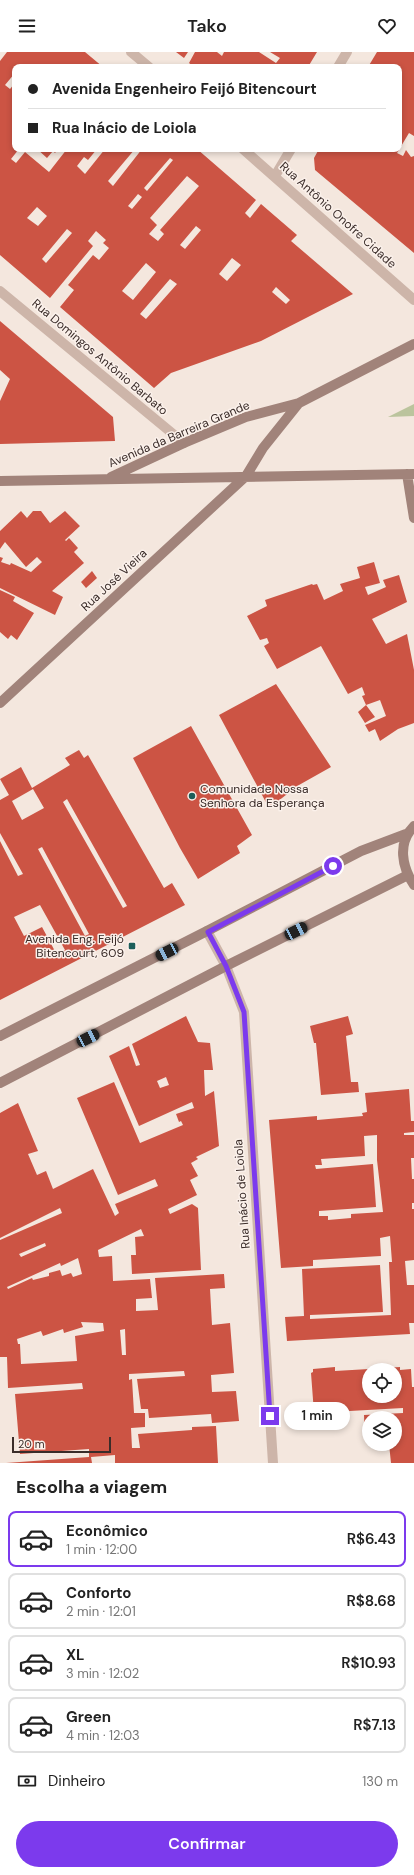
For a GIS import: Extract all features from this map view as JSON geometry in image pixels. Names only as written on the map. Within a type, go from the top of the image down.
[{"type":"main road","name":"Avenida da Barreira Grande","points":[[108,479],[184,443],[246,417],[299,403],[414,344]]},
{"type":"main road","name":"Rua José Vieira","points":[[0,703],[246,476],[263,448],[299,403]]},
{"type":"main road","name":"Avenida da Barreira Grande","points":[[0,481],[410,474]]},
{"type":"main road","points":[[410,474],[414,518]]},
{"type":"main road","points":[[0,1036],[208,932],[361,851],[406,834],[414,826]]},
{"type":"main road","points":[[406,834],[403,854],[408,875],[414,885]]},
{"type":"main road","points":[[0,1083],[226,966],[408,875]]},
{"type":"street","points":[[131,52],[145,64]]},
{"type":"street","points":[[340,64],[347,52]]},
{"type":"street","name":"Rua Antônio Onofre Cidade","points":[[247,152],[414,300]]},
{"type":"street","points":[[275,176],[289,152]]},
{"type":"street","name":"Rua Domingos Antônio Barbato","points":[[0,291],[184,443]]},
{"type":"street","name":"Rua Inácio de Loiola","points":[[208,932],[226,966],[244,1012],[273,1463]]},
{"type":"green space","points":[[414,404],[414,416],[388,417]]},
{"type":"building","points":[[7,52],[85,52],[99,64],[12,64],[12,77],[5,85],[10,89],[12,87],[12,152],[17,152],[11,159],[16,163],[25,152],[49,172],[65,152],[95,152],[88,160],[84,157],[77,166],[85,174],[103,152],[132,152],[108,181],[113,186],[140,152],[200,152],[256,200],[245,213],[250,218],[261,204],[297,235],[291,241],[353,294],[261,341],[171,373],[154,388],[60,307],[74,290],[68,285],[93,255],[99,260],[109,248],[103,243],[106,240],[96,231],[88,241],[93,246],[50,298],[0,255],[0,61]],"holes":[[[170,158],[173,160],[147,191],[144,188]],[[187,176],[199,186],[160,230],[164,234],[158,241],[149,234],[157,225],[150,218]],[[138,194],[142,197],[132,209],[128,206]],[[37,207],[47,216],[38,226],[27,218]],[[196,226],[201,230],[185,249],[180,245]],[[67,229],[72,233],[46,263],[42,259]],[[232,258],[241,265],[227,281],[219,274]],[[146,263],[156,272],[133,300],[122,291]],[[170,279],[177,284],[146,319],[140,314]],[[276,287],[290,300],[286,304],[272,292]]]},
{"type":"building","points":[[176,52],[188,52],[184,58]]},
{"type":"building","points":[[195,52],[217,52],[222,56],[224,52],[259,52],[276,63],[280,58],[270,52],[317,52],[310,64],[189,63]]},
{"type":"building","points":[[377,52],[414,52],[414,136],[409,133],[402,145],[402,64],[370,64]]},
{"type":"building","points":[[406,150],[411,157],[414,156],[414,253],[315,170],[314,158],[317,152],[398,152],[403,156]]},
{"type":"building","points":[[40,152],[52,152],[47,158]]},
{"type":"building","points":[[0,321],[113,417],[115,441],[0,444],[0,401],[10,379],[0,370]]},
{"type":"building","points":[[21,511],[27,518],[33,511],[41,511],[50,523],[65,511],[80,526],[65,540],[66,541],[69,538],[78,548],[74,552],[84,563],[52,591],[63,597],[55,615],[0,588],[0,557],[3,558],[1,562],[10,565],[11,563],[31,572],[42,562],[37,557],[26,567],[5,542],[0,549],[0,531]]},
{"type":"building","points":[[374,562],[380,583],[365,587],[368,595],[386,587],[383,580],[399,575],[407,602],[372,619],[386,644],[407,634],[414,670],[414,723],[398,729],[380,741],[375,729],[369,732],[365,725],[386,716],[380,700],[366,705],[362,696],[365,695],[362,687],[348,694],[321,646],[277,669],[264,646],[269,643],[267,638],[260,640],[247,616],[267,606],[265,600],[312,584],[317,584],[324,600],[343,591],[340,584],[360,578],[357,567]]},
{"type":"building","points":[[92,571],[97,578],[86,588],[81,582]]},
{"type":"building","points":[[0,590],[15,597],[13,601],[34,613],[17,640],[11,635],[8,639],[0,632]]},
{"type":"building","points":[[276,684],[331,767],[299,785],[269,808],[219,715]]},
{"type":"building","points":[[366,705],[375,717],[365,723],[358,712]]},
{"type":"building","name":"Comunidade Nossa Senhora da Esperança","points":[[191,726],[252,835],[237,846],[240,853],[198,879],[133,758]]},
{"type":"building","points":[[79,750],[84,758],[88,755],[164,888],[172,883],[185,905],[0,1000],[0,841],[18,876],[23,874],[0,833],[0,800],[9,795],[0,779],[21,767],[32,788],[70,765],[65,758]],"holes":[[[33,789],[44,808],[22,820],[12,801]],[[67,799],[127,906],[123,908],[63,802]],[[42,847],[89,934],[85,936],[38,849]],[[40,905],[65,950],[57,955],[42,927],[24,936],[14,917]]]},
{"type":"building","points":[[186,1016],[198,1042],[210,1043],[213,1070],[204,1070],[205,1096],[214,1091],[219,1146],[196,1157],[198,1159],[191,1163],[198,1176],[190,1180],[197,1195],[168,1209],[170,1214],[192,1204],[198,1208],[201,1270],[132,1274],[131,1255],[136,1255],[135,1237],[144,1236],[141,1229],[98,1250],[99,1257],[112,1256],[113,1281],[150,1279],[152,1298],[136,1299],[136,1311],[158,1310],[155,1278],[224,1274],[225,1288],[210,1289],[212,1325],[230,1323],[234,1373],[211,1375],[212,1392],[236,1391],[239,1421],[212,1423],[211,1414],[149,1418],[148,1409],[141,1409],[137,1379],[185,1376],[184,1371],[129,1374],[129,1380],[132,1379],[134,1413],[145,1413],[145,1427],[131,1428],[132,1448],[140,1448],[138,1434],[192,1430],[192,1427],[216,1426],[218,1463],[115,1463],[115,1455],[91,1457],[92,1463],[6,1463],[89,1457],[89,1449],[20,1454],[15,1394],[83,1389],[82,1383],[8,1388],[7,1357],[0,1357],[0,1240],[62,1213],[60,1208],[0,1238],[0,1113],[18,1103],[38,1151],[28,1154],[37,1175],[46,1171],[53,1189],[93,1169],[115,1216],[119,1213],[115,1204],[158,1186],[155,1179],[118,1195],[77,1098],[114,1082],[140,1143],[183,1125],[181,1121],[179,1122],[176,1114],[194,1108],[192,1102],[139,1126],[109,1056],[129,1046],[136,1066],[140,1065],[132,1044]],"holes":[[[166,1077],[169,1085],[160,1088],[157,1081]],[[45,1243],[46,1246],[21,1257],[19,1254]],[[78,1258],[82,1274],[73,1277],[71,1273],[62,1276],[60,1270],[49,1273],[49,1276],[33,1280],[32,1278],[8,1289],[7,1287],[60,1263],[61,1266]],[[81,1322],[103,1323],[104,1331],[75,1336],[77,1361],[21,1364],[20,1344],[18,1344],[17,1339],[41,1331],[43,1336],[63,1329],[64,1333],[83,1327]],[[125,1329],[126,1355],[122,1355],[120,1330]]]},
{"type":"building","points":[[348,1016],[353,1034],[346,1036],[351,1082],[358,1082],[359,1092],[321,1095],[316,1043],[314,1043],[310,1026]]},
{"type":"building","points":[[409,1089],[411,1121],[414,1121],[414,1132],[404,1133],[404,1135],[414,1135],[414,1158],[411,1158],[412,1179],[414,1179],[414,1203],[412,1203],[412,1209],[414,1209],[414,1260],[405,1261],[407,1285],[414,1285],[414,1323],[409,1323],[410,1334],[287,1341],[285,1317],[304,1316],[302,1269],[380,1265],[383,1312],[310,1315],[310,1319],[391,1315],[389,1262],[392,1262],[390,1236],[380,1238],[381,1256],[313,1260],[313,1266],[281,1268],[269,1120],[317,1116],[317,1120],[363,1116],[362,1113],[367,1112],[365,1093]],"holes":[[[377,1135],[377,1160],[383,1212],[351,1214],[351,1218],[328,1220],[328,1216],[319,1216],[319,1211],[376,1207],[373,1164],[316,1169],[315,1165],[322,1165],[321,1159],[365,1156],[364,1136]]]},
{"type":"building","points":[[335,1367],[335,1371],[362,1369],[362,1403],[402,1403],[402,1370],[411,1369],[412,1387],[414,1387],[414,1463],[391,1463],[390,1451],[402,1451],[403,1408],[314,1413],[311,1373],[313,1372],[313,1369]]},
{"type":"place","name":"Comunidade Nossa Senhora da Esperança","points":[[192,796]]},
{"type":"place","name":"Avenida Eng. Feijó Bitencourt, 609","points":[[132,946]]},
{"type":"route","points":[[270,1416],[244,1012],[226,966],[208,932],[333,866]]}]
